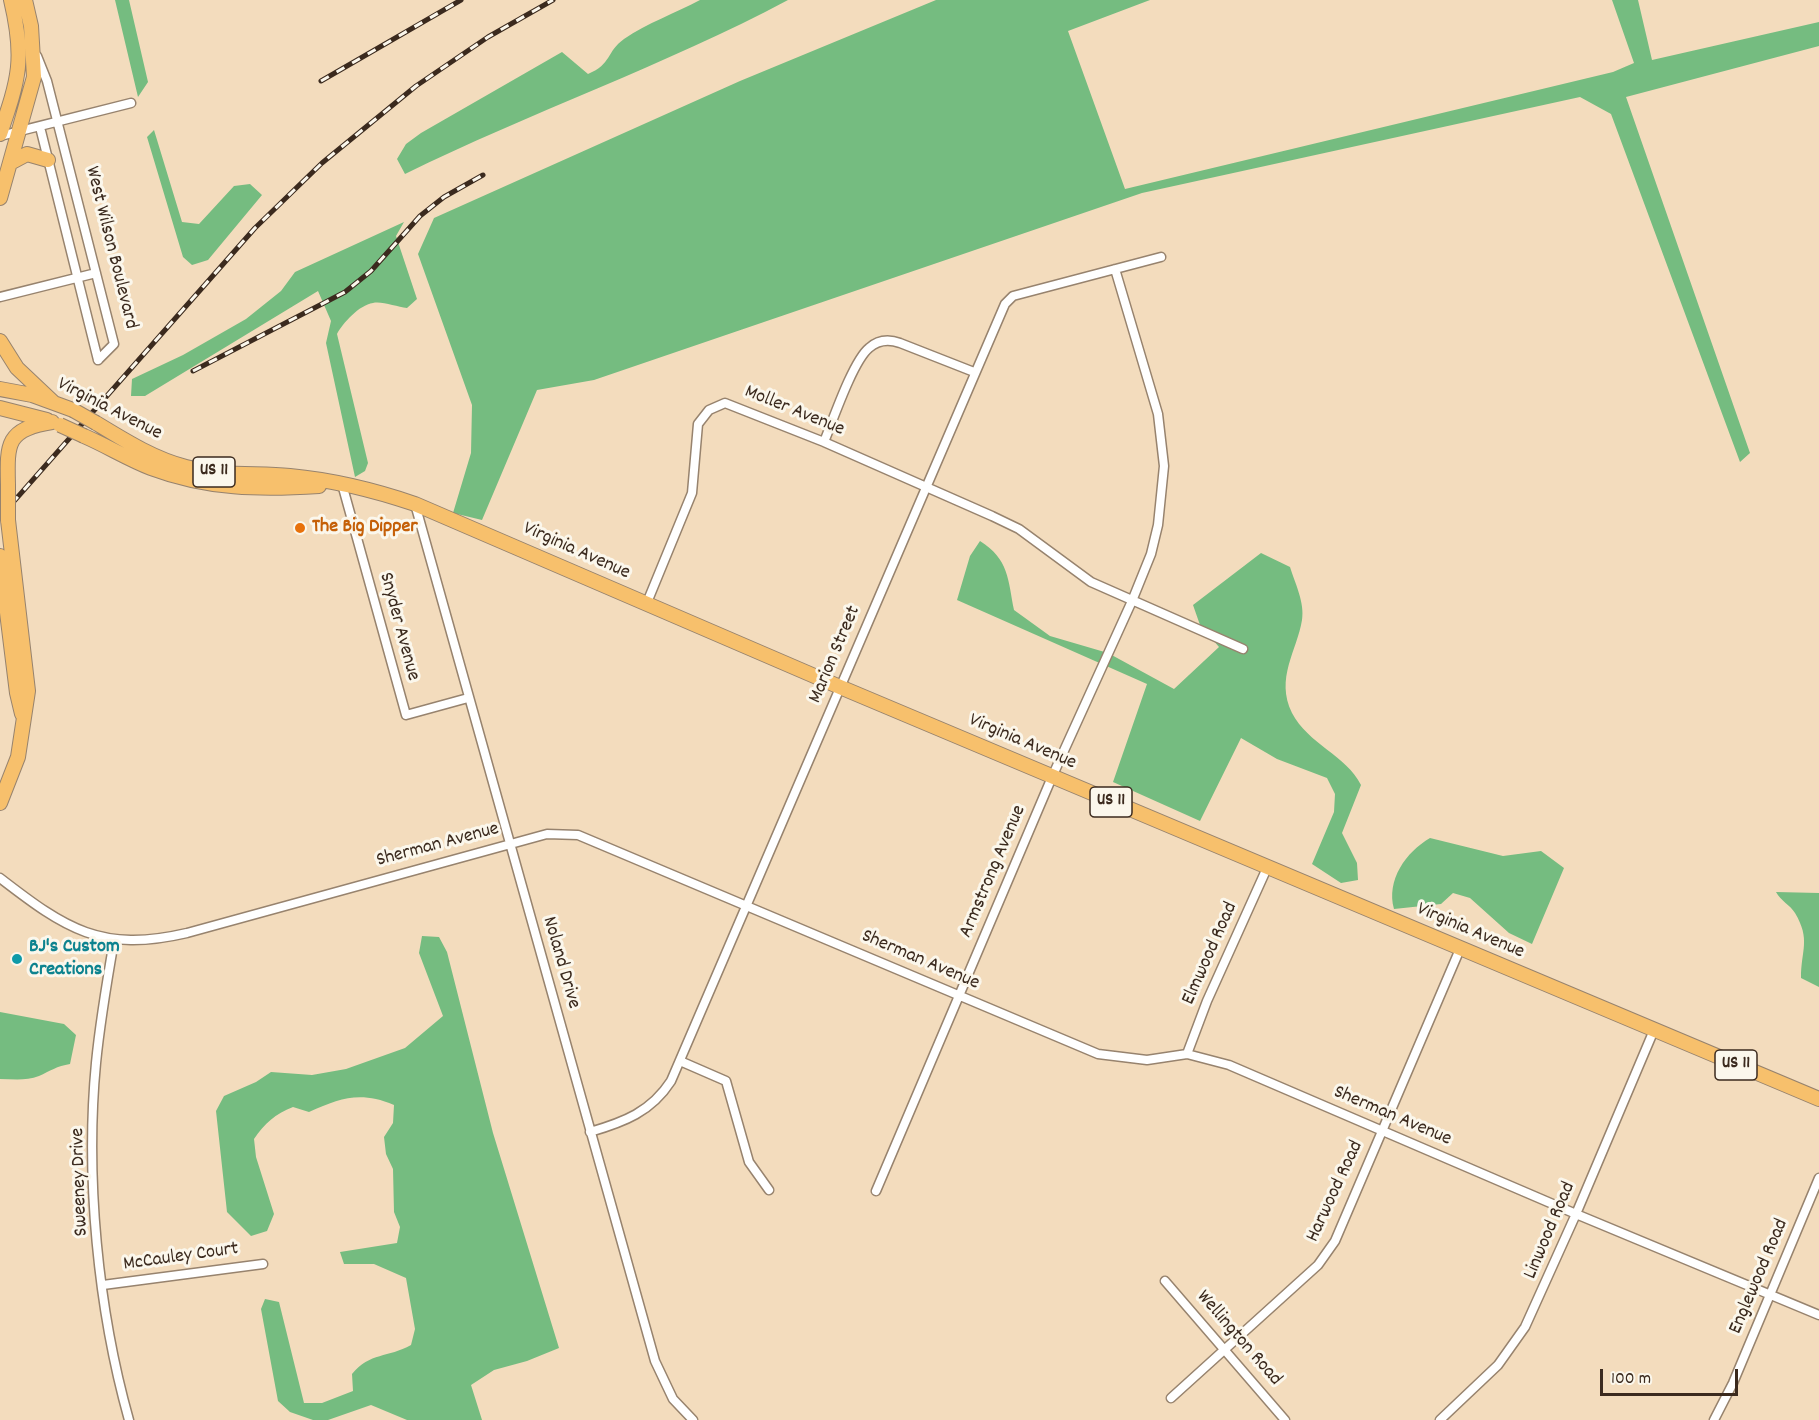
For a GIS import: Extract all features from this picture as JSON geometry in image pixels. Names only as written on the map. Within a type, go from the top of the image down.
[{"type":"main road","points":[[0,135],[18,74],[20,48],[11,0]]},
{"type":"main road","name":"West Wilson Boulevard","points":[[0,198],[12,162],[34,77],[34,49],[25,0]]},
{"type":"main road","points":[[12,162],[27,154],[48,160]]},
{"type":"main road","points":[[0,341],[17,368],[53,402]]},
{"type":"main road","name":"Virginia Avenue","points":[[0,389],[53,402],[156,456],[185,466],[222,474],[288,476],[342,484],[383,493],[415,504],[1052,777],[1819,1099]]},
{"type":"main road","name":"Virginia Avenue","points":[[0,408],[56,423],[148,467],[218,486],[254,490],[342,484]]},
{"type":"main road","points":[[11,597],[8,520],[3,485],[7,451],[13,437],[33,425],[56,423]]},
{"type":"main road","points":[[0,556],[11,597],[28,691],[18,757],[0,803]]},
{"type":"street","name":"West Wilson Boulevard","points":[[34,49],[47,81],[114,344],[98,360],[40,127]]},
{"type":"street","points":[[0,135],[58,123],[131,103]]},
{"type":"street","name":"Marion Street","points":[[590,1132],[618,1123],[650,1107],[662,1094],[680,1061],[974,372],[1008,299],[1161,257]]},
{"type":"street","name":"Armstrong Avenue","points":[[876,1191],[1052,777],[1132,600],[1158,525],[1164,466],[1158,414],[1115,269]]},
{"type":"street","points":[[0,297],[96,273]]},
{"type":"street","points":[[824,442],[859,362],[868,348],[876,343],[892,340],[974,372]]},
{"type":"street","name":"Moller Avenue","points":[[646,604],[688,507],[695,476],[698,424],[709,410],[725,403],[737,405],[824,442],[1019,529],[1091,582],[1243,649]]},
{"type":"street","name":"Snyder Avenue","points":[[342,484],[406,715],[468,698]]},
{"type":"street","name":"Noland Drive","points":[[415,504],[655,1361],[673,1399],[693,1420]]},
{"type":"street","name":"Sherman Avenue","points":[[0,878],[60,920],[92,935],[114,940],[143,941],[187,933],[509,843],[547,834],[578,835],[748,904],[1098,1054],[1147,1060],[1187,1054],[1229,1065],[1576,1215],[1819,1315]]},
{"type":"street","name":"Elmwood Road","points":[[1187,1054],[1207,1001],[1267,868]]},
{"type":"street","name":"Sweeney Drive","points":[[114,940],[96,1065],[94,1198],[116,1366],[129,1420]]},
{"type":"street","name":"Harwood Road","points":[[1171,1398],[1318,1265],[1328,1252],[1345,1220],[1460,949]]},
{"type":"street","name":"Linwood Road","points":[[1440,1420],[1498,1365],[1511,1348],[1538,1302],[1654,1030]]},
{"type":"street","points":[[680,1061],[726,1081],[749,1162],[769,1190]]},
{"type":"street","name":"Englewood Road","points":[[1714,1420],[1819,1178]]},
{"type":"street","name":"McCauley Court","points":[[104,1285],[263,1264]]},
{"type":"street","name":"Wellington Road","points":[[1165,1281],[1285,1420]]},
{"type":"green space","points":[[115,0],[129,0],[148,82],[138,97]]},
{"type":"green space","points":[[700,0],[788,0],[646,68],[405,174],[397,159],[406,144],[421,133],[562,52],[588,74],[601,66],[624,39]]},
{"type":"green space","points":[[936,0],[1150,0],[1068,31],[1125,189],[1613,72],[1634,63],[1612,0],[1638,0],[1652,60],[1819,22],[1819,46],[1626,97],[1750,453],[1740,462],[1611,114],[1580,97],[1142,193],[594,380],[537,390],[482,520],[453,513],[471,453],[472,405],[418,254],[434,218],[740,81]]},
{"type":"green space","points":[[154,130],[182,222],[199,224],[234,186],[250,184],[262,195],[208,260],[192,265],[183,257],[147,137]]},
{"type":"green space","points":[[404,222],[396,236],[417,299],[407,308],[381,303],[368,304],[352,315],[337,334],[368,463],[365,471],[355,477],[326,343],[331,321],[318,291],[145,396],[131,396],[132,379],[183,355],[246,319],[281,291],[295,272]]},
{"type":"green space","points":[[980,541],[997,555],[1006,571],[1014,610],[1050,636],[1108,653],[1174,689],[1219,647],[1200,625],[1193,605],[1261,553],[1290,567],[1303,613],[1286,676],[1287,700],[1299,724],[1346,765],[1361,785],[1342,833],[1357,863],[1358,880],[1341,883],[1312,864],[1334,812],[1335,794],[1327,778],[1277,759],[1241,738],[1200,821],[1113,782],[1147,684],[957,600],[970,556]]},
{"type":"green space","points":[[1430,838],[1503,856],[1541,851],[1564,868],[1532,944],[1509,933],[1470,898],[1453,893],[1441,904],[1394,909],[1393,888],[1400,868],[1413,851]]},
{"type":"green space","points":[[1776,892],[1819,893],[1819,987],[1801,978],[1803,931],[1795,913]]},
{"type":"green space","points":[[422,936],[439,937],[447,952],[493,1133],[559,1348],[527,1361],[494,1370],[471,1385],[482,1420],[407,1420],[371,1405],[328,1420],[313,1420],[290,1412],[278,1401],[261,1309],[265,1299],[279,1302],[304,1403],[322,1403],[353,1391],[352,1374],[359,1367],[373,1359],[411,1345],[415,1329],[406,1278],[374,1264],[344,1264],[340,1252],[397,1243],[400,1227],[394,1212],[393,1169],[386,1154],[384,1137],[393,1123],[394,1105],[371,1098],[351,1098],[309,1112],[293,1107],[266,1124],[254,1139],[256,1157],[274,1214],[267,1231],[251,1236],[227,1212],[216,1111],[224,1096],[256,1082],[271,1072],[312,1075],[346,1069],[405,1048],[443,1016],[419,953]]},
{"type":"green space","points":[[0,1012],[64,1024],[76,1035],[70,1064],[57,1067],[34,1078],[0,1079]]},
{"type":"railway","points":[[321,81],[461,0]]},
{"type":"railway","points":[[0,517],[255,228],[322,163],[416,86],[488,37],[553,0]]},
{"type":"railway","points":[[193,371],[345,292],[371,271],[420,216],[444,197],[483,175]]},
{"type":"place","name":"The Big Dipper","points":[[300,528]]},
{"type":"place","name":"BJ's Custom Creations","points":[[17,959]]}]
